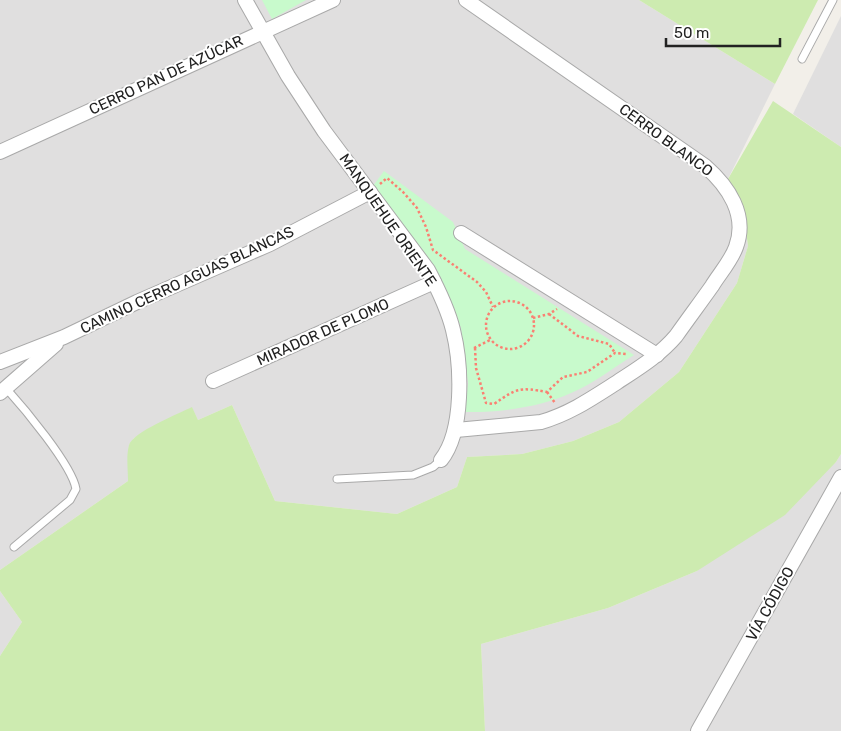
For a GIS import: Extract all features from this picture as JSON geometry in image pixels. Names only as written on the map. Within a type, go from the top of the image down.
[{"type":"street","name":"MANQUEHUE ORIENTE","points":[[246,0],[288,76],[324,131],[428,270],[434,282],[453,330],[457,357],[458,402],[456,430],[448,451],[441,460]]},
{"type":"street","name":"CERRO PAN DE AZÚCAR","points":[[0,152],[333,0]]},
{"type":"street","name":"CERRO BLANCO","points":[[456,430],[541,422],[565,414],[579,407],[657,355],[676,336],[729,261],[736,248],[740,225],[730,193],[723,183],[705,166],[466,0]]},
{"type":"street","name":"CAMINO CERRO AGUAS BLANCAS","points":[[0,362],[64,337],[137,302],[270,244],[370,192]]},
{"type":"street","points":[[461,233],[657,355]]},
{"type":"street","name":"MIRADOR DE PLOMO","points":[[212,381],[434,282]]},
{"type":"street","points":[[3,390],[64,337]]},
{"type":"street","name":"VÍA CÓDIGO","points":[[698,731],[841,477]]},
{"type":"lane","points":[[802,59],[832,0]]},
{"type":"lane","points":[[3,390],[23,407],[71,473],[76,489],[70,500],[14,547]]},
{"type":"lane","points":[[337,479],[413,476],[433,467],[441,460]]},
{"type":"path","points":[[370,192],[387,178],[404,192],[417,208],[426,227],[433,250],[477,282],[486,292],[493,307]]},
{"type":"path","points":[[510,301],[518,302],[524,306],[533,318],[532,336],[521,347],[504,349],[490,340],[485,327],[488,314],[493,307],[510,301]]},
{"type":"path","points":[[533,318],[549,314],[571,301]]},
{"type":"path","points":[[549,314],[578,336],[609,344],[615,353]]},
{"type":"path","points":[[457,357],[490,340]]},
{"type":"path","points":[[475,348],[476,368],[486,403],[494,404],[518,389],[547,392],[563,377],[587,372],[615,353],[632,354]]},
{"type":"shaded area","points":[[0,0],[639,0],[775,84],[728,179],[743,207],[748,246],[737,283],[679,372],[619,422],[573,441],[522,454],[467,457],[457,487],[397,514],[275,501],[232,405],[198,420],[192,408],[134,438],[129,445],[128,481],[0,570]]},
{"type":"shaded area","points":[[841,16],[841,147],[793,114]]},
{"type":"shaded area","points":[[841,454],[841,731],[485,731],[481,644],[608,608],[697,571],[836,462]]},
{"type":"shaded area","points":[[0,591],[22,622],[0,656]]},
{"type":"green space","points":[[262,0],[306,0],[272,19]]},
{"type":"green space","points":[[639,0],[818,0],[775,84]]},
{"type":"green space","points":[[773,101],[841,147],[841,454],[836,462],[785,515],[697,571],[608,608],[481,644],[485,731],[0,731],[0,656],[22,622],[0,591],[0,570],[128,481],[127,458],[129,445],[132,440],[157,424],[192,407],[198,420],[232,405],[275,501],[397,514],[457,487],[467,457],[522,454],[573,441],[619,422],[679,372],[737,283],[748,246],[743,207],[728,179]]},
{"type":"green space","points":[[384,171],[453,222],[465,249],[634,355],[587,385],[559,398],[519,408],[465,412],[468,383],[461,328],[440,276],[373,186]]}]
